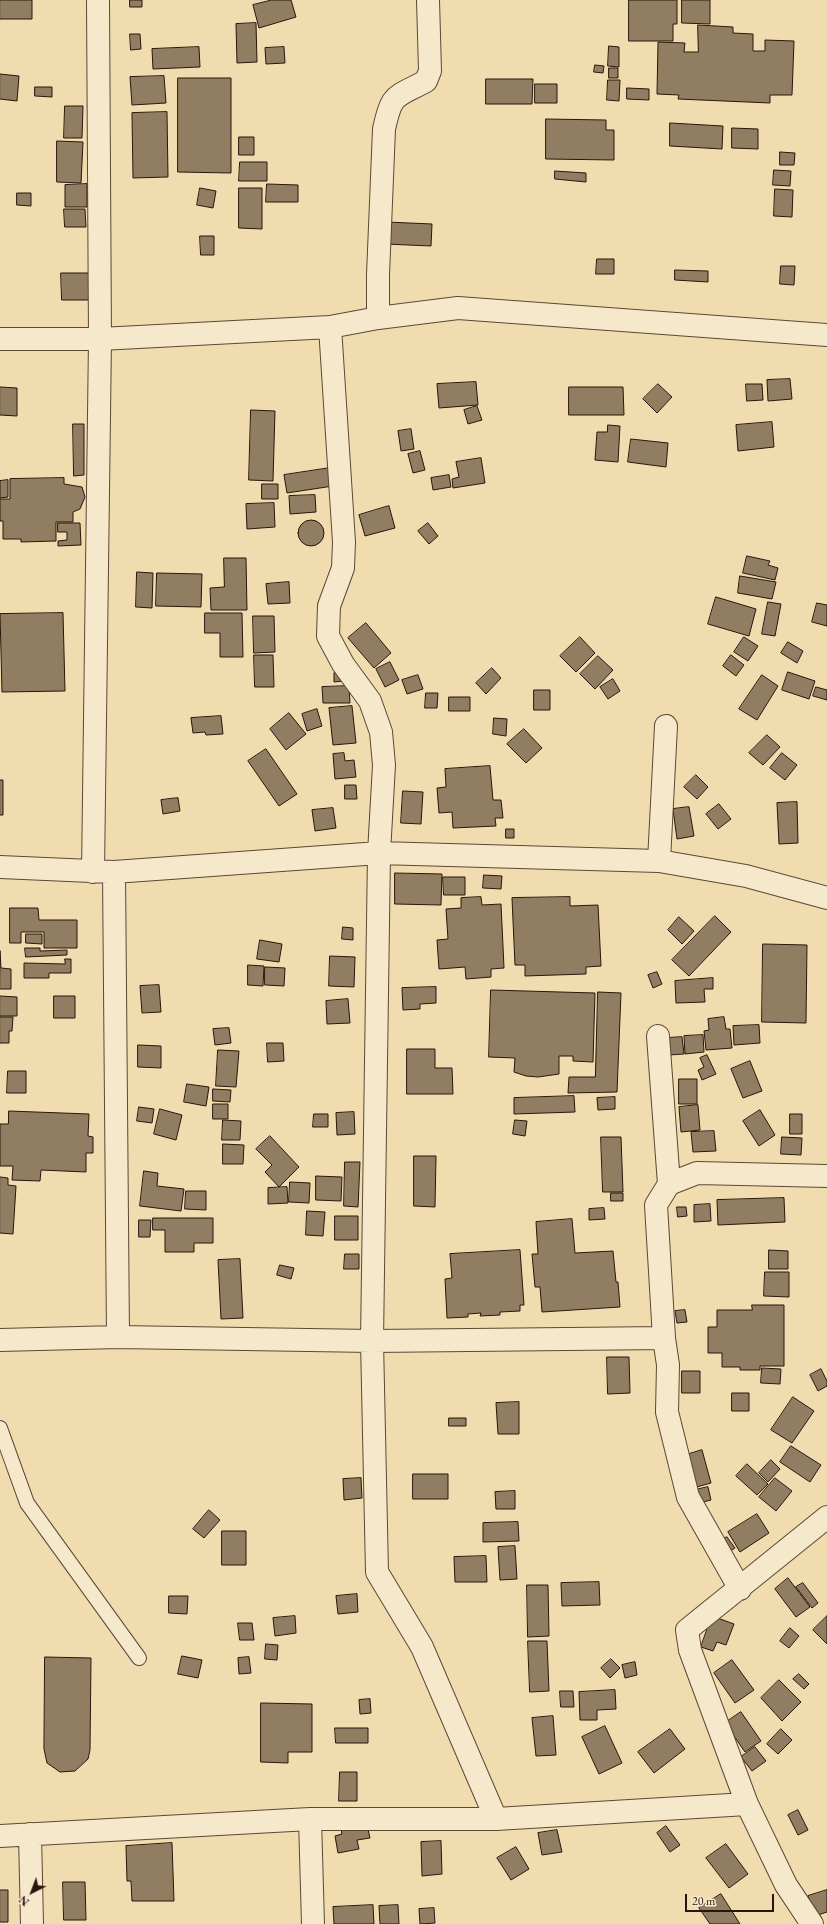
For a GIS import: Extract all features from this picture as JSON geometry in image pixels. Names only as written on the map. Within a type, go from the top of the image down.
[{"type":"street","points":[[98,0],[104,872],[118,1337]]},
{"type":"street","points":[[378,318],[378,274],[384,129],[388,108],[396,96],[426,81],[430,70],[428,0]]},
{"type":"street","points":[[0,339],[100,339],[330,327],[378,318],[458,308],[827,335]]},
{"type":"street","points":[[330,327],[344,542],[342,568],[329,606],[328,636],[344,664],[370,701],[381,732],[384,765],[379,853],[372,1341],[377,1572],[422,1647],[496,1819]]},
{"type":"street","points":[[659,862],[666,726]]},
{"type":"street","points":[[0,867],[104,872],[379,853],[659,862],[746,876],[827,898]]},
{"type":"street","points":[[658,1036],[669,1184],[656,1205],[664,1338],[668,1365],[668,1412],[688,1497],[740,1589]]},
{"type":"street","points":[[669,1184],[697,1173],[827,1176]]},
{"type":"street","points":[[0,1340],[118,1337],[372,1341],[664,1338]]},
{"type":"street","points":[[812,1924],[786,1885],[747,1804],[690,1650],[687,1630],[740,1589],[827,1517]]},
{"type":"street","points":[[0,1836],[310,1819],[496,1819],[747,1804]]},
{"type":"street","points":[[310,1819],[312,1924]]},
{"type":"street","points":[[30,1834],[32,1924]]},
{"type":"lane","points":[[0,1428],[27,1502],[139,1658]]},
{"type":"building","points":[[0,0],[32,0],[32,19],[0,19]]},
{"type":"building","points":[[130,0],[142,0],[142,7],[130,7]]},
{"type":"building","points":[[272,0],[291,0],[296,17],[259,28],[253,5]]},
{"type":"building","points":[[629,0],[677,0],[677,24],[673,24],[673,41],[629,41]]},
{"type":"building","points":[[682,0],[710,0],[710,24],[682,23]]},
{"type":"building","points":[[256,23],[257,62],[237,63],[236,24]]},
{"type":"building","points":[[698,25],[733,27],[733,33],[753,34],[753,51],[765,51],[765,40],[794,41],[792,95],[770,95],[770,103],[678,99],[679,95],[657,94],[658,42],[685,43],[684,52],[698,52]]},
{"type":"building","points":[[130,34],[140,34],[141,49],[131,50]]},
{"type":"building","points":[[609,46],[619,47],[619,67],[608,66]]},
{"type":"building","points":[[199,47],[200,67],[153,69],[152,49]]},
{"type":"building","points":[[284,47],[285,63],[266,64],[265,48]]},
{"type":"building","points":[[595,65],[604,66],[603,73],[594,72]]},
{"type":"building","points":[[609,68],[618,68],[618,78],[609,78]]},
{"type":"building","points":[[0,74],[19,76],[17,101],[0,99]]},
{"type":"building","points":[[164,76],[166,103],[132,105],[130,77]]},
{"type":"building","points":[[178,78],[231,78],[231,173],[178,172]]},
{"type":"building","points":[[486,79],[533,79],[532,104],[486,104]]},
{"type":"building","points":[[608,80],[620,80],[619,101],[607,100]]},
{"type":"building","points":[[535,84],[557,84],[557,103],[535,103]]},
{"type":"building","points":[[35,87],[52,87],[52,97],[35,96]]},
{"type":"building","points":[[627,88],[649,89],[649,100],[627,99]]},
{"type":"building","points":[[65,106],[83,106],[82,138],[64,138]]},
{"type":"building","points":[[167,112],[168,177],[133,178],[132,113]]},
{"type":"building","points":[[546,119],[606,120],[606,130],[614,130],[614,160],[546,159]]},
{"type":"building","points":[[670,123],[723,126],[722,149],[670,146]]},
{"type":"building","points":[[732,128],[758,129],[758,149],[732,148]]},
{"type":"building","points":[[239,137],[254,137],[254,155],[239,155]]},
{"type":"building","points":[[57,141],[83,142],[81,183],[57,182]]},
{"type":"building","points":[[780,152],[795,153],[794,165],[780,165]]},
{"type":"building","points":[[240,162],[267,162],[267,181],[239,181]]},
{"type":"building","points":[[774,170],[791,171],[790,186],[773,185]]},
{"type":"building","points":[[555,171],[586,173],[586,182],[555,179]]},
{"type":"building","points":[[87,184],[87,207],[65,207],[65,185]]},
{"type":"building","points":[[267,184],[298,185],[298,202],[266,202]]},
{"type":"building","points":[[200,188],[216,191],[213,208],[197,205]]},
{"type":"building","points":[[239,188],[262,188],[262,229],[239,228]]},
{"type":"building","points":[[775,189],[793,190],[792,217],[774,216]]},
{"type":"building","points":[[17,193],[31,193],[31,206],[17,205]]},
{"type":"building","points":[[64,209],[85,209],[86,227],[65,227]]},
{"type":"building","points":[[386,222],[432,224],[431,246],[385,244]]},
{"type":"building","points":[[200,236],[214,236],[214,255],[201,255]]},
{"type":"building","points":[[597,259],[614,259],[614,274],[596,274]]},
{"type":"building","points":[[781,266],[795,266],[794,285],[780,284]]},
{"type":"building","points":[[675,270],[708,271],[708,282],[675,280]]},
{"type":"building","points":[[61,273],[90,273],[90,300],[62,300]]},
{"type":"building","points":[[790,379],[792,399],[768,401],[767,380]]},
{"type":"building","points":[[476,382],[478,405],[439,408],[437,384]]},
{"type":"building","points":[[658,384],[672,397],[657,413],[643,399]]},
{"type":"building","points":[[746,384],[762,384],[763,400],[747,401]]},
{"type":"building","points":[[0,387],[17,388],[17,416],[0,415]]},
{"type":"building","points":[[569,387],[623,387],[624,415],[569,415]]},
{"type":"building","points":[[477,406],[482,420],[468,424],[464,410]]},
{"type":"building","points":[[251,410],[275,411],[273,481],[249,480]]},
{"type":"building","points":[[772,422],[774,447],[738,451],[736,425]]},
{"type":"building","points":[[73,424],[84,424],[84,475],[74,476]]},
{"type":"building","points":[[608,425],[620,426],[618,462],[595,460],[597,432],[607,432]]},
{"type":"building","points":[[411,429],[414,449],[401,451],[398,431]]},
{"type":"building","points":[[631,439],[668,443],[666,467],[628,462]]},
{"type":"building","points":[[420,451],[425,470],[413,473],[408,454]]},
{"type":"building","points":[[481,458],[485,483],[453,488],[452,479],[459,477],[456,462]]},
{"type":"building","points":[[330,468],[333,486],[287,493],[284,475]]},
{"type":"building","points":[[449,475],[451,487],[433,490],[431,478]]},
{"type":"building","points":[[64,478],[64,484],[82,487],[85,497],[80,509],[73,512],[73,522],[56,522],[56,541],[21,542],[21,539],[3,539],[3,521],[0,521],[0,499],[10,499],[10,479]]},
{"type":"building","points":[[8,480],[8,497],[0,498],[0,481]]},
{"type":"building","points":[[262,484],[278,484],[278,499],[262,499]]},
{"type":"building","points":[[315,495],[316,512],[290,514],[289,496]]},
{"type":"building","points":[[274,503],[275,527],[247,529],[246,504]]},
{"type":"building","points":[[389,506],[395,528],[365,536],[359,515]]},
{"type":"building","points":[[311,520],[320,524],[324,533],[320,542],[311,546],[302,542],[298,533],[302,524]]},
{"type":"building","points":[[58,523],[80,523],[81,545],[58,546],[58,541],[67,540],[67,532],[58,532]]},
{"type":"building","points":[[428,523],[438,536],[429,544],[418,531]]},
{"type":"building","points":[[747,556],[770,561],[768,565],[778,568],[775,580],[743,573]]},
{"type":"building","points":[[224,558],[246,558],[247,610],[211,610],[210,588],[224,587]]},
{"type":"building","points":[[137,572],[153,573],[152,608],[136,607]]},
{"type":"building","points":[[157,573],[202,574],[201,607],[156,606]]},
{"type":"building","points":[[740,576],[776,582],[772,599],[738,593]]},
{"type":"building","points":[[289,582],[290,603],[268,604],[266,584]]},
{"type":"building","points":[[716,597],[756,609],[749,636],[708,624]]},
{"type":"building","points":[[768,602],[781,604],[775,636],[762,634]]},
{"type":"building","points":[[817,603],[827,605],[827,626],[812,622]]},
{"type":"building","points":[[63,613],[65,691],[2,692],[0,614]]},
{"type":"building","points":[[205,613],[242,613],[243,657],[220,657],[220,633],[205,633]]},
{"type":"building","points":[[253,616],[274,616],[275,652],[254,653]]},
{"type":"building","points":[[366,623],[391,653],[374,668],[348,638]]},
{"type":"building","points":[[580,637],[595,653],[576,672],[560,656]]},
{"type":"building","points":[[744,637],[758,646],[748,661],[734,652]]},
{"type":"building","points":[[788,642],[803,651],[797,663],[781,653]]},
{"type":"building","points":[[254,655],[273,655],[274,687],[255,687]]},
{"type":"building","points":[[731,655],[744,665],[736,676],[723,666]]},
{"type":"building","points":[[598,656],[613,670],[595,689],[580,674]]},
{"type":"building","points":[[390,662],[399,680],[385,687],[376,669]]},
{"type":"building","points":[[492,668],[501,678],[486,694],[476,683]]},
{"type":"building","points":[[342,671],[343,681],[334,682],[334,673]]},
{"type":"building","points":[[788,672],[815,681],[809,699],[782,690]]},
{"type":"building","points":[[418,675],[423,689],[407,694],[402,680]]},
{"type":"building","points":[[762,675],[778,686],[757,720],[739,709]]},
{"type":"building","points":[[613,679],[620,691],[608,699],[600,687]]},
{"type":"building","points":[[349,686],[350,703],[323,703],[322,687]]},
{"type":"building","points":[[816,687],[827,690],[827,700],[813,696]]},
{"type":"building","points":[[534,690],[550,690],[550,710],[534,710]]},
{"type":"building","points":[[426,693],[438,693],[437,708],[425,708]]},
{"type":"building","points":[[449,697],[470,697],[470,711],[449,711]]},
{"type":"building","points":[[352,706],[356,743],[333,745],[329,708]]},
{"type":"building","points":[[317,709],[322,726],[307,731],[302,714]]},
{"type":"building","points":[[289,713],[306,734],[286,750],[270,729]]},
{"type":"building","points":[[221,716],[223,734],[206,735],[205,732],[193,733],[191,718]]},
{"type":"building","points":[[494,718],[507,719],[506,736],[493,734]]},
{"type":"building","points":[[524,729],[542,748],[526,763],[507,744]]},
{"type":"building","points":[[767,735],[780,747],[763,765],[749,753]]},
{"type":"building","points":[[266,749],[297,794],[279,806],[248,761]]},
{"type":"building","points":[[344,753],[345,761],[354,760],[356,777],[335,779],[333,754]]},
{"type":"building","points":[[782,753],[797,765],[785,780],[770,768]]},
{"type":"building","points":[[490,766],[493,800],[501,800],[503,818],[495,818],[496,826],[453,828],[452,812],[439,813],[437,788],[446,787],[445,769]]},
{"type":"building","points":[[696,775],[708,787],[697,799],[684,787]]},
{"type":"building","points":[[0,780],[3,780],[3,815],[0,815]]},
{"type":"building","points":[[345,785],[356,785],[357,799],[345,799]]},
{"type":"building","points":[[403,791],[423,792],[421,824],[401,823]]},
{"type":"building","points":[[178,798],[180,811],[163,814],[161,800]]},
{"type":"building","points":[[797,802],[798,843],[779,844],[777,803]]},
{"type":"building","points":[[719,804],[731,819],[718,829],[706,814]]},
{"type":"building","points":[[689,807],[694,836],[677,839],[673,809]]},
{"type":"building","points":[[333,808],[336,828],[315,831],[312,810]]},
{"type":"building","points":[[506,829],[514,829],[514,838],[506,838]]},
{"type":"building","points":[[395,873],[442,874],[441,905],[395,904]]},
{"type":"building","points":[[484,875],[502,876],[501,889],[483,888]]},
{"type":"building","points":[[443,877],[465,877],[465,895],[444,895]]},
{"type":"building","points":[[481,897],[482,905],[501,904],[504,968],[491,969],[491,977],[466,979],[465,967],[439,969],[437,940],[448,939],[446,909],[461,908],[461,898]]},
{"type":"building","points":[[570,897],[570,906],[598,905],[601,966],[586,967],[586,974],[525,976],[525,965],[515,965],[512,898]]},
{"type":"building","points":[[10,908],[38,908],[39,920],[77,920],[77,948],[44,948],[44,932],[21,932],[21,943],[10,943]]},
{"type":"building","points":[[715,916],[731,932],[689,976],[672,960]]},
{"type":"building","points":[[679,917],[694,931],[682,944],[668,930]]},
{"type":"building","points":[[343,927],[353,928],[353,940],[342,939]]},
{"type":"building","points":[[26,934],[42,934],[42,944],[26,943]]},
{"type":"building","points":[[260,940],[282,944],[279,962],[257,959]]},
{"type":"building","points":[[763,944],[807,945],[806,1023],[762,1022]]},
{"type":"building","points":[[25,948],[40,948],[40,951],[67,950],[67,955],[26,957]]},
{"type":"building","points":[[0,951],[1,968],[11,969],[11,989],[0,989]]},
{"type":"building","points":[[330,956],[355,957],[354,987],[329,986]]},
{"type":"building","points":[[65,959],[71,959],[71,973],[49,973],[49,978],[24,978],[24,963],[65,964]]},
{"type":"building","points":[[248,965],[264,966],[263,986],[248,985]]},
{"type":"building","points":[[265,967],[285,968],[284,986],[265,985]]},
{"type":"building","points":[[657,972],[662,984],[653,988],[648,975]]},
{"type":"building","points":[[713,978],[713,989],[704,989],[705,1002],[676,1003],[675,981]]},
{"type":"building","points":[[159,985],[161,1012],[142,1013],[140,986]]},
{"type":"building","points":[[436,987],[436,1003],[420,1004],[420,1009],[403,1010],[402,988]]},
{"type":"building","points":[[491,990],[595,993],[593,1062],[573,1061],[573,1056],[559,1056],[559,1074],[538,1077],[526,1076],[514,1072],[515,1058],[489,1057]]},
{"type":"building","points":[[598,992],[621,993],[617,1092],[568,1093],[569,1077],[595,1077]]},
{"type":"building","points":[[0,996],[17,997],[17,1016],[0,1016]]},
{"type":"building","points":[[54,996],[75,996],[75,1018],[54,1018]]},
{"type":"building","points":[[348,999],[350,1023],[327,1024],[326,1001]]},
{"type":"building","points":[[0,1017],[13,1017],[12,1031],[9,1031],[9,1043],[0,1043]]},
{"type":"building","points":[[724,1017],[726,1029],[730,1029],[732,1048],[706,1050],[704,1031],[709,1030],[708,1019]]},
{"type":"building","points":[[759,1025],[760,1043],[734,1045],[733,1026]]},
{"type":"building","points":[[229,1028],[231,1043],[215,1045],[213,1029]]},
{"type":"building","points":[[703,1035],[704,1052],[685,1054],[684,1036]]},
{"type":"building","points":[[682,1037],[684,1054],[669,1055],[668,1038]]},
{"type":"building","points":[[267,1043],[283,1043],[284,1061],[268,1062]]},
{"type":"building","points":[[138,1045],[161,1046],[161,1068],[138,1067]]},
{"type":"building","points":[[407,1049],[435,1049],[435,1068],[452,1068],[453,1094],[407,1094]]},
{"type":"building","points":[[218,1050],[239,1051],[236,1087],[216,1086]]},
{"type":"building","points":[[707,1055],[716,1074],[702,1080],[698,1070],[704,1067],[700,1058]]},
{"type":"building","points":[[750,1061],[762,1091],[743,1098],[731,1069]]},
{"type":"building","points":[[8,1071],[26,1071],[26,1093],[7,1093]]},
{"type":"building","points":[[679,1079],[697,1079],[697,1104],[679,1104]]},
{"type":"building","points":[[187,1084],[209,1087],[206,1106],[184,1102]]},
{"type":"building","points":[[213,1089],[231,1090],[230,1102],[213,1101]]},
{"type":"building","points":[[574,1096],[575,1112],[514,1114],[514,1098]]},
{"type":"building","points":[[615,1097],[615,1109],[598,1110],[597,1098]]},
{"type":"building","points":[[213,1104],[228,1104],[228,1119],[213,1119]]},
{"type":"building","points":[[698,1105],[700,1130],[681,1132],[679,1107]]},
{"type":"building","points":[[139,1107],[154,1109],[152,1123],[137,1121]]},
{"type":"building","points":[[160,1109],[182,1115],[176,1140],[154,1134]]},
{"type":"building","points":[[760,1110],[775,1135],[759,1146],[743,1121]]},
{"type":"building","points":[[9,1111],[89,1114],[88,1136],[93,1137],[93,1153],[86,1153],[86,1172],[41,1170],[40,1181],[12,1180],[13,1166],[0,1166],[0,1124],[8,1124]]},
{"type":"building","points":[[354,1112],[355,1134],[337,1135],[336,1113]]},
{"type":"building","points":[[314,1114],[328,1114],[328,1127],[313,1127]]},
{"type":"building","points":[[790,1114],[802,1114],[802,1134],[790,1134]]},
{"type":"building","points":[[223,1120],[241,1121],[240,1140],[222,1140]]},
{"type":"building","points":[[515,1120],[527,1121],[525,1136],[513,1134]]},
{"type":"building","points":[[714,1131],[716,1151],[693,1152],[691,1132]]},
{"type":"building","points":[[270,1136],[299,1167],[279,1187],[265,1172],[272,1165],[256,1149]]},
{"type":"building","points":[[601,1137],[621,1137],[623,1192],[603,1192]]},
{"type":"building","points":[[782,1137],[802,1138],[801,1155],[781,1154]]},
{"type":"building","points":[[223,1144],[244,1145],[243,1164],[223,1164]]},
{"type":"building","points":[[414,1156],[436,1156],[435,1207],[414,1206]]},
{"type":"building","points":[[345,1162],[360,1162],[358,1207],[344,1206]]},
{"type":"building","points":[[144,1171],[158,1173],[157,1186],[184,1189],[181,1211],[140,1206]]},
{"type":"building","points":[[316,1176],[342,1177],[341,1201],[316,1200]]},
{"type":"building","points":[[0,1177],[8,1178],[8,1185],[16,1186],[13,1234],[0,1233]]},
{"type":"building","points":[[290,1182],[310,1183],[309,1203],[289,1202]]},
{"type":"building","points":[[287,1187],[288,1203],[268,1204],[268,1188]]},
{"type":"building","points":[[186,1191],[206,1191],[206,1210],[185,1209]]},
{"type":"building","points":[[611,1193],[623,1193],[623,1201],[611,1201]]},
{"type":"building","points":[[784,1198],[785,1222],[718,1225],[717,1200]]},
{"type":"building","points":[[710,1204],[711,1221],[694,1222],[694,1205]]},
{"type":"building","points":[[677,1207],[686,1207],[687,1216],[678,1217]]},
{"type":"building","points":[[604,1208],[605,1219],[589,1220],[589,1209]]},
{"type":"building","points":[[307,1211],[325,1212],[323,1236],[306,1235]]},
{"type":"building","points":[[335,1216],[358,1216],[358,1240],[335,1240]]},
{"type":"building","points":[[153,1218],[213,1218],[213,1243],[194,1243],[194,1252],[165,1252],[165,1230],[153,1230]]},
{"type":"building","points":[[572,1219],[575,1253],[613,1251],[620,1307],[542,1312],[540,1287],[535,1287],[532,1254],[538,1254],[536,1222]]},
{"type":"building","points":[[139,1220],[151,1220],[150,1237],[139,1237]]},
{"type":"building","points":[[520,1250],[524,1305],[520,1305],[520,1311],[500,1312],[500,1315],[480,1316],[481,1313],[468,1314],[468,1317],[447,1318],[445,1279],[452,1278],[450,1254]]},
{"type":"building","points":[[769,1250],[788,1251],[788,1269],[769,1269]]},
{"type":"building","points":[[345,1254],[359,1254],[359,1269],[344,1269]]},
{"type":"building","points":[[240,1259],[243,1318],[221,1319],[218,1260]]},
{"type":"building","points":[[280,1265],[294,1268],[291,1279],[277,1275]]},
{"type":"building","points":[[765,1272],[789,1272],[789,1297],[764,1296]]},
{"type":"building","points":[[752,1305],[784,1305],[784,1366],[760,1366],[760,1370],[740,1370],[740,1367],[722,1367],[722,1353],[708,1353],[708,1327],[717,1327],[717,1310],[752,1310]]},
{"type":"building","points":[[685,1310],[687,1322],[677,1323],[675,1311]]},
{"type":"building","points":[[607,1357],[629,1357],[630,1393],[608,1394]]},
{"type":"building","points":[[762,1368],[781,1369],[780,1384],[761,1383]]},
{"type":"building","points":[[821,1369],[827,1381],[827,1386],[818,1391],[810,1375]]},
{"type":"building","points":[[682,1371],[700,1371],[700,1393],[682,1393]]},
{"type":"building","points":[[732,1393],[749,1393],[749,1411],[732,1411]]},
{"type":"building","points":[[793,1397],[814,1411],[792,1443],[771,1430]]},
{"type":"building","points":[[519,1402],[519,1434],[498,1434],[496,1403]]},
{"type":"building","points":[[449,1418],[466,1418],[466,1426],[449,1426]]},
{"type":"building","points":[[791,1446],[821,1465],[810,1482],[780,1462]]},
{"type":"building","points":[[702,1450],[711,1483],[693,1488],[683,1456]]},
{"type":"building","points":[[771,1460],[780,1469],[768,1482],[759,1473]]},
{"type":"building","points":[[747,1464],[768,1484],[757,1495],[736,1476]]},
{"type":"building","points":[[413,1474],[448,1474],[448,1499],[413,1499]]},
{"type":"building","points":[[361,1478],[362,1498],[344,1500],[343,1479]]},
{"type":"building","points":[[775,1478],[792,1491],[776,1511],[759,1497]]},
{"type":"building","points":[[708,1487],[711,1500],[695,1504],[691,1491]]},
{"type":"building","points":[[515,1491],[515,1509],[496,1509],[495,1492]]},
{"type":"building","points":[[209,1510],[220,1520],[204,1538],[193,1529]]},
{"type":"building","points":[[757,1514],[769,1533],[740,1552],[728,1532]]},
{"type":"building","points":[[518,1522],[519,1541],[483,1542],[483,1523]]},
{"type":"building","points":[[222,1531],[246,1531],[246,1565],[222,1565]]},
{"type":"building","points":[[727,1537],[735,1548],[727,1553],[719,1542]]},
{"type":"building","points":[[515,1546],[517,1579],[500,1580],[498,1547]]},
{"type":"building","points":[[486,1556],[487,1582],[455,1582],[454,1557]]},
{"type":"building","points":[[788,1578],[810,1607],[796,1617],[775,1589]]},
{"type":"building","points":[[599,1582],[600,1605],[562,1606],[561,1583]]},
{"type":"building","points":[[803,1583],[818,1603],[812,1608],[796,1587]]},
{"type":"building","points":[[527,1585],[548,1585],[549,1636],[528,1637]]},
{"type":"building","points":[[357,1594],[358,1612],[338,1614],[336,1596]]},
{"type":"building","points":[[169,1596],[188,1596],[187,1614],[169,1613]]},
{"type":"building","points":[[295,1616],[296,1633],[275,1636],[273,1618]]},
{"type":"building","points":[[712,1616],[734,1624],[726,1645],[717,1642],[713,1651],[701,1647]]},
{"type":"building","points":[[827,1616],[827,1644],[813,1630]]},
{"type":"building","points":[[238,1623],[252,1623],[254,1640],[240,1640]]},
{"type":"building","points":[[790,1628],[799,1636],[789,1648],[780,1641]]},
{"type":"building","points":[[528,1641],[547,1641],[549,1691],[530,1692]]},
{"type":"building","points":[[266,1644],[278,1645],[277,1660],[265,1659]]},
{"type":"building","points":[[182,1656],[202,1660],[198,1678],[178,1674]]},
{"type":"building","points":[[45,1657],[91,1658],[90,1750],[88,1759],[75,1771],[60,1772],[47,1763],[44,1749]]},
{"type":"building","points":[[249,1657],[251,1673],[239,1674],[238,1658]]},
{"type":"building","points":[[611,1659],[620,1668],[610,1678],[601,1668]]},
{"type":"building","points":[[732,1660],[754,1690],[735,1703],[714,1673]]},
{"type":"building","points":[[635,1662],[637,1675],[625,1678],[622,1665]]},
{"type":"building","points":[[799,1674],[809,1684],[804,1689],[793,1679]]},
{"type":"building","points":[[779,1680],[801,1702],[782,1721],[761,1698]]},
{"type":"building","points":[[615,1690],[616,1709],[597,1710],[597,1720],[580,1720],[579,1692]]},
{"type":"building","points":[[560,1691],[573,1691],[574,1707],[561,1707]]},
{"type":"building","points":[[370,1699],[371,1713],[360,1714],[359,1700]]},
{"type":"building","points":[[261,1703],[312,1704],[312,1752],[288,1752],[288,1763],[261,1762]]},
{"type":"building","points":[[741,1712],[761,1741],[745,1752],[725,1723]]},
{"type":"building","points":[[553,1716],[556,1755],[536,1756],[532,1718]]},
{"type":"building","points":[[605,1726],[622,1763],[599,1774],[582,1737]]},
{"type":"building","points":[[335,1728],[368,1728],[368,1743],[336,1743]]},
{"type":"building","points":[[670,1729],[685,1749],[654,1773],[638,1752]]},
{"type":"building","points":[[781,1729],[792,1740],[778,1754],[767,1744]]},
{"type":"building","points":[[755,1747],[766,1761],[752,1771],[741,1757]]},
{"type":"building","points":[[340,1772],[357,1772],[357,1801],[339,1801]]},
{"type":"building","points":[[798,1810],[808,1830],[798,1835],[788,1815]]},
{"type":"building","points":[[367,1825],[370,1838],[357,1840],[359,1849],[338,1853],[335,1836],[342,1834],[341,1829]]},
{"type":"building","points":[[666,1826],[680,1845],[670,1852],[657,1833]]},
{"type":"building","points":[[557,1830],[562,1852],[542,1855],[538,1833]]},
{"type":"building","points":[[441,1841],[442,1874],[422,1876],[421,1842]]},
{"type":"building","points":[[172,1843],[174,1901],[132,1901],[131,1881],[127,1881],[126,1846]]},
{"type":"building","points":[[726,1844],[748,1874],[729,1888],[706,1858]]},
{"type":"building","points":[[516,1847],[529,1869],[511,1880],[497,1858]]},
{"type":"building","points":[[63,1882],[85,1882],[86,1920],[64,1920]]},
{"type":"building","points":[[0,1890],[8,1890],[8,1922],[0,1922]]},
{"type":"building","points":[[827,1890],[827,1912],[815,1916],[808,1896]]},
{"type":"building","points":[[721,1894],[740,1924],[710,1924],[699,1908]]},
{"type":"building","points":[[373,1905],[374,1924],[334,1924],[333,1907]]},
{"type":"building","points":[[398,1905],[399,1924],[380,1924],[379,1906]]},
{"type":"building","points":[[434,1908],[435,1923],[420,1924],[419,1909]]}]
